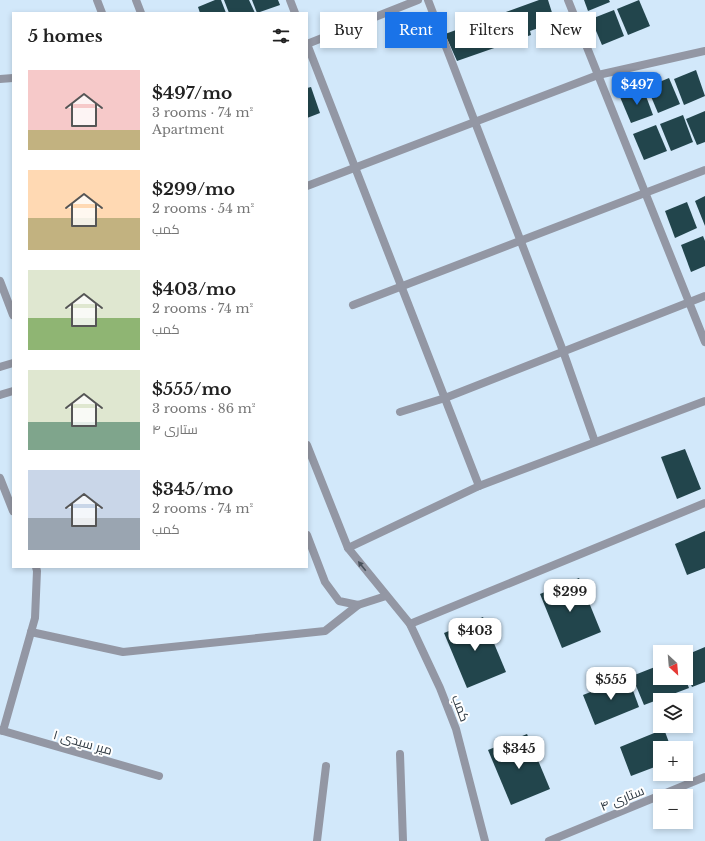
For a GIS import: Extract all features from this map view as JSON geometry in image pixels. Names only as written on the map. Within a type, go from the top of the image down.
[{"type":"street","points":[[98,0],[102,12]]},
{"type":"street","points":[[136,0],[141,12]]},
{"type":"street","points":[[290,0],[295,12]]},
{"type":"street","points":[[308,44],[418,0]]},
{"type":"street","points":[[428,0],[563,351],[596,442]]},
{"type":"street","points":[[568,0],[705,342]]},
{"type":"street","points":[[308,47],[479,486]]},
{"type":"street","points":[[308,186],[598,75],[705,51]]},
{"type":"street","points":[[0,79],[12,78]]},
{"type":"street","points":[[353,305],[401,285],[705,170]]},
{"type":"street","points":[[0,281],[12,312]]},
{"type":"street","points":[[400,412],[445,398],[705,296]]},
{"type":"street","points":[[0,367],[12,363]]},
{"type":"street","points":[[0,395],[12,391]]},
{"type":"street","points":[[348,548],[479,486],[705,401]]},
{"type":"street","name":"کمب","points":[[308,447],[348,548],[410,624],[440,688],[456,729],[484,841]]},
{"type":"street","points":[[0,478],[12,508]]},
{"type":"street","points":[[410,624],[705,502]]},
{"type":"street","points":[[308,538],[325,582],[339,601],[358,605]]},
{"type":"street","points":[[2,730],[35,618],[36,568]]},
{"type":"street","points":[[31,632],[123,652],[325,631],[358,605],[386,596]]},
{"type":"street","name":"میر سیدی ۱","points":[[2,730],[159,776]]},
{"type":"street","points":[[400,754],[403,841]]},
{"type":"street","points":[[317,841],[326,766]]},
{"type":"street","name":"ستاری ۴","points":[[549,841],[705,776]]},
{"type":"building","points":[[215,0],[221,0],[226,12],[200,12],[198,7]]},
{"type":"building","points":[[224,0],[249,0],[255,12],[229,12]]},
{"type":"building","points":[[252,0],[278,0],[280,5],[257,12]]},
{"type":"building","points":[[539,0],[548,0],[552,12],[536,12],[536,29],[530,31],[531,35],[528,36],[528,12],[506,12]]},
{"type":"building","points":[[584,0],[609,0],[610,2],[588,11]]},
{"type":"building","points":[[639,0],[650,26],[628,35],[617,9]]},
{"type":"building","points":[[614,10],[624,36],[602,45],[596,31],[596,17]]},
{"type":"building","points":[[455,30],[455,48],[494,48],[457,61],[447,38],[447,33]]},
{"type":"building","points":[[696,70],[705,96],[684,105],[674,79]]},
{"type":"building","points":[[669,78],[680,104],[658,113],[647,87]]},
{"type":"building","points":[[311,87],[320,113],[308,118],[308,88]]},
{"type":"building","points":[[643,88],[653,115],[631,123],[620,97]]},
{"type":"building","points":[[705,111],[705,142],[697,145],[686,119]]},
{"type":"building","points":[[683,115],[693,142],[671,151],[660,124]]},
{"type":"building","points":[[656,125],[667,151],[644,160],[633,134]]},
{"type":"building","points":[[705,196],[705,226],[695,201]]},
{"type":"building","points":[[687,202],[697,228],[675,238],[665,211]]},
{"type":"building","points":[[703,236],[705,241],[705,266],[691,272],[681,245]]},
{"type":"building","points":[[685,449],[701,489],[677,499],[661,457]]},
{"type":"building","points":[[705,531],[705,568],[687,575],[675,544]]},
{"type":"building","points":[[579,578],[601,632],[562,648],[540,594]]},
{"type":"building","points":[[483,617],[506,672],[467,688],[444,633]]},
{"type":"building","points":[[705,647],[705,682],[692,687],[691,685],[693,685],[693,652]]},
{"type":"building","points":[[653,668],[653,685],[688,685],[689,688],[676,693],[653,693],[653,702],[644,705],[632,676]]},
{"type":"building","points":[[628,677],[639,707],[595,725],[583,695]]},
{"type":"building","points":[[654,733],[665,733],[668,741],[653,741],[653,768],[631,776],[620,747]]},
{"type":"building","points":[[527,734],[550,789],[511,805],[488,750]]}]
